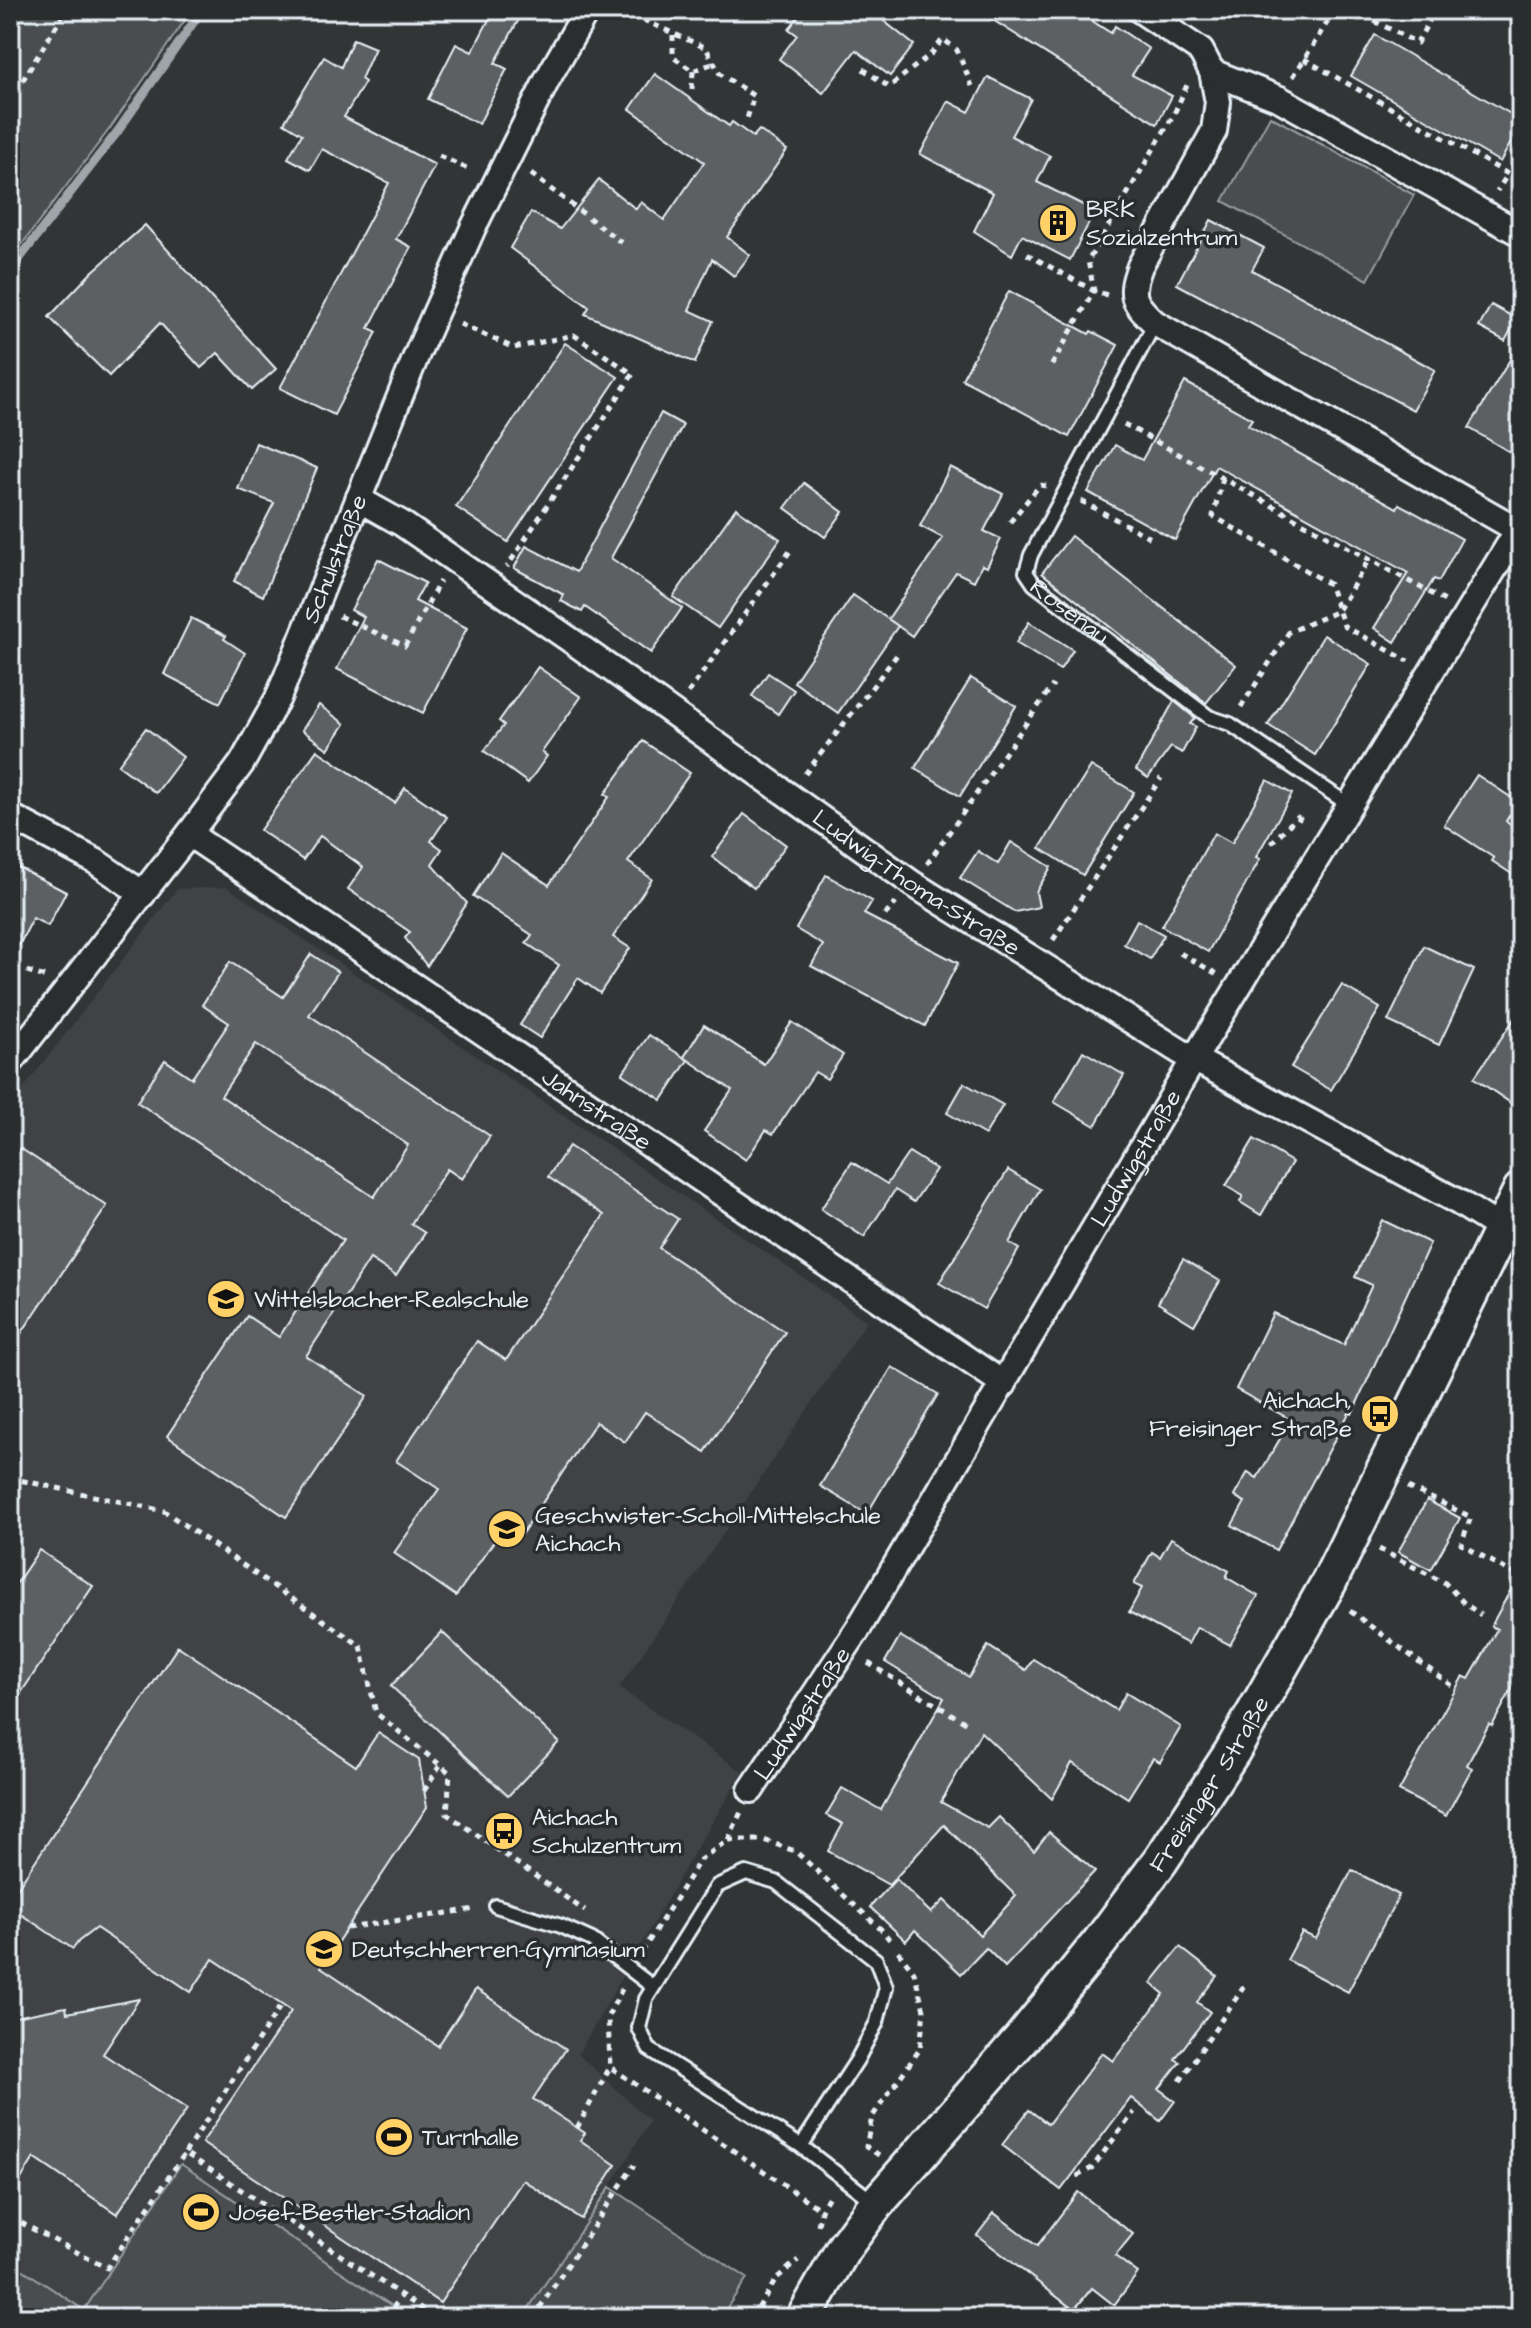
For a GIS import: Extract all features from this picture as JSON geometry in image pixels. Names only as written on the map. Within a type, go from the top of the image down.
[{"type":"main road","name":"Freisinger Straße","points":[[804,2318],[843,2249],[876,2204],[1100,1942],[1161,1860],[1232,1752],[1322,1596],[1511,1237],[1521,1190]]},
{"type":"street","name":"Schulstraße","points":[[10,1063],[242,763],[278,698],[435,313],[508,157],[587,10]]},
{"type":"street","points":[[1140,10],[1207,62],[1280,99],[1521,234]]},
{"type":"street","points":[[1207,62],[1218,102],[1214,131],[1140,266],[1133,286],[1136,305],[1155,323],[1520,528]]},
{"type":"street","name":"Ludwig-Thoma-Straße","points":[[358,499],[401,523],[913,884],[1194,1059],[1460,1203],[1511,1237]]},
{"type":"street","name":"Ludwigstraße","points":[[751,1790],[845,1649],[1194,1059],[1520,528]]},
{"type":"street","points":[[10,816],[95,861],[143,894]]},
{"type":"street","name":"Jahnstraße","points":[[189,834],[1004,1384]]},
{"type":"lane","name":"Rosenau","points":[[1155,323],[1031,555],[1026,572],[1034,584],[1209,717],[1230,724],[1349,805]]},
{"type":"lane","points":[[801,2146],[857,2060],[877,2022],[886,1987],[876,1960],[776,1882],[746,1873],[717,1886],[646,1999],[639,2028],[649,2049],[801,2146],[876,2204]]},
{"type":"lane","points":[[496,1906],[561,1926],[592,1940],[653,1987]]},
{"type":"path","points":[[10,101],[66,10]]},
{"type":"path","points":[[621,10],[706,48],[720,74],[754,96],[746,122]]},
{"type":"path","points":[[1280,99],[1335,10]]},
{"type":"path","points":[[1353,10],[1417,43],[1435,10]]},
{"type":"path","points":[[673,35],[673,57],[693,71]]},
{"type":"path","points":[[863,69],[889,87],[932,53],[943,39],[957,50],[972,86]]},
{"type":"path","points":[[1304,59],[1508,174],[1482,212]]},
{"type":"path","points":[[1049,370],[1094,291],[1088,261],[1207,62]]},
{"type":"path","points":[[693,71],[714,63]]},
{"type":"path","points":[[692,89],[693,71]]},
{"type":"path","points":[[439,156],[496,181]]},
{"type":"path","points":[[508,157],[626,246]]},
{"type":"path","points":[[1027,254],[1094,291],[1136,305]]},
{"type":"path","points":[[435,313],[514,348],[574,335],[633,374],[494,588]]},
{"type":"path","points":[[1106,414],[1467,613]]},
{"type":"path","points":[[1223,478],[1213,516],[1329,584],[1344,626],[1430,673]]},
{"type":"path","points":[[673,714],[790,551]]},
{"type":"path","points":[[317,605],[405,646],[452,559]]},
{"type":"path","points":[[1230,724],[1289,632],[1338,611],[1369,559]]},
{"type":"path","points":[[789,796],[900,651]]},
{"type":"path","points":[[913,884],[1053,685]]},
{"type":"path","points":[[1037,963],[1161,778]]},
{"type":"path","points":[[1271,843],[1297,817],[1331,835]]},
{"type":"path","points":[[1180,953],[1239,986]]},
{"type":"path","points":[[1383,1475],[1471,1517],[1461,1544],[1521,1578]]},
{"type":"path","points":[[10,1478],[164,1511],[361,1646],[376,1713],[450,1773],[447,1814],[586,1912]]},
{"type":"path","points":[[1353,1536],[1445,1583],[1481,1615]]},
{"type":"path","points":[[1322,1596],[1360,1616],[1455,1688]]},
{"type":"path","points":[[845,1649],[966,1723]]},
{"type":"path","points":[[424,1791],[440,1765]]},
{"type":"path","points":[[577,2128],[610,2067],[608,2016],[640,1954],[700,1860],[728,1840],[764,1840],[795,1851],[883,1931],[914,1972],[924,2010],[920,2049],[872,2117],[866,2147],[903,2171]]},
{"type":"path","points":[[347,1928],[496,1906]]},
{"type":"path","points":[[629,1946],[640,1954]]},
{"type":"path","points":[[1180,2081],[1245,1985]]},
{"type":"path","points":[[10,2217],[107,2268],[281,2005]]},
{"type":"path","points":[[610,2067],[821,2210]]},
{"type":"path","points":[[1077,2176],[1092,2168],[1134,2112]]},
{"type":"path","points":[[185,2153],[436,2318]]},
{"type":"path","points":[[533,2318],[634,2165]]},
{"type":"path","points":[[816,2235],[821,2210],[839,2175]]},
{"type":"path","points":[[752,2318],[777,2278],[801,2257]]},
{"type":"path","points":[[386,2318],[402,2295]]},
{"type":"shaded area","points":[[10,10],[192,10],[111,127],[10,260]]},
{"type":"shaded area","points":[[1270,116],[1414,195],[1368,280],[1223,201]]},
{"type":"shaded area","points":[[227,887],[867,1321],[619,1688],[743,1772],[578,2054],[650,2121],[610,2187],[522,2318],[410,2318],[181,2164],[83,2310],[10,2261],[10,1106],[177,889]]},
{"type":"shaded area","name":"Josef-Bestler-Stadion","points":[[181,2164],[410,2318],[10,2318],[10,2261],[84,2310]]},
{"type":"shaded area","points":[[610,2187],[747,2278],[720,2318],[522,2318]]},
{"type":"building","points":[[494,10],[524,10],[495,63],[507,69],[479,124],[428,99],[456,44],[472,52]]},
{"type":"building","points":[[803,10],[870,10],[914,45],[890,76],[856,50],[823,93],[779,59],[797,35],[789,29]]},
{"type":"building","points":[[977,10],[1075,10],[1111,33],[1115,26],[1149,49],[1132,75],[1172,96],[1157,124]]},
{"type":"building","points":[[1375,35],[1521,120],[1500,162],[1351,76]]},
{"type":"building","points":[[353,39],[375,48],[361,79],[365,82],[344,117],[435,165],[396,239],[411,247],[369,328],[377,332],[334,415],[280,388],[389,183],[322,149],[310,170],[288,158],[302,134],[284,123],[324,57],[341,67]]},
{"type":"building","points":[[655,74],[729,126],[732,122],[753,137],[759,130],[787,150],[727,237],[750,255],[734,276],[712,259],[689,310],[713,321],[695,363],[585,314],[589,307],[510,248],[531,212],[560,229],[599,180],[636,209],[641,202],[664,220],[704,162],[630,109]]},
{"type":"building","points":[[988,77],[1031,99],[1011,136],[1050,156],[1037,182],[1095,211],[1070,260],[1022,235],[1012,255],[974,231],[993,193],[920,154],[948,101],[969,112]]},
{"type":"building","points":[[1211,220],[1264,248],[1252,270],[1435,370],[1413,410],[1177,284]]},
{"type":"building","points":[[145,225],[276,369],[252,390],[218,353],[201,368],[160,323],[109,376],[49,317],[91,273]]},
{"type":"building","points":[[1009,291],[1089,334],[1091,331],[1118,345],[1069,437],[962,379]]},
{"type":"building","points":[[1491,305],[1517,319],[1505,341],[1479,327]]},
{"type":"building","points":[[1521,341],[1521,441],[1513,454],[1469,428]]},
{"type":"building","points":[[565,343],[618,377],[508,542],[456,507]]},
{"type":"building","points":[[1185,382],[1252,419],[1248,425],[1397,508],[1399,504],[1462,539],[1439,581],[1434,579],[1395,642],[1374,628],[1408,573],[1216,466],[1175,540],[1088,492],[1115,445],[1142,460]]},
{"type":"building","points":[[661,413],[683,425],[611,558],[682,608],[651,653],[585,607],[582,612],[561,601],[564,595],[514,568],[526,546],[576,572]]},
{"type":"building","points":[[256,443],[317,468],[263,596],[234,581],[274,503],[238,489]]},
{"type":"building","points":[[950,467],[1003,494],[984,531],[1001,539],[987,567],[982,565],[974,581],[956,572],[912,636],[888,619],[943,538],[920,526]]},
{"type":"building","points":[[804,483],[843,512],[825,537],[785,508]]},
{"type":"building","points":[[736,508],[780,539],[718,628],[673,597]]},
{"type":"building","points":[[1071,536],[1236,665],[1206,703],[1042,573]]},
{"type":"building","points":[[378,559],[425,583],[415,601],[467,628],[423,713],[337,669],[364,617],[351,610]]},
{"type":"building","points":[[853,595],[898,626],[838,713],[794,682]]},
{"type":"building","points":[[191,618],[226,636],[224,639],[245,653],[220,703],[164,674]]},
{"type":"building","points":[[1029,622],[1073,650],[1060,670],[1016,643]]},
{"type":"building","points":[[1324,635],[1371,664],[1315,755],[1268,725]]},
{"type":"building","points":[[538,667],[581,697],[542,752],[547,756],[528,783],[484,751],[504,725],[499,721]]},
{"type":"building","points":[[768,673],[794,690],[778,714],[752,696]]},
{"type":"building","points":[[971,678],[1016,706],[960,796],[915,768]]},
{"type":"building","points":[[1174,701],[1195,718],[1190,724],[1196,727],[1182,753],[1171,747],[1148,778],[1136,770]]},
{"type":"building","points":[[319,705],[345,724],[328,749],[302,730]]},
{"type":"building","points":[[146,728],[183,757],[156,793],[118,765]]},
{"type":"building","points":[[643,741],[690,773],[628,862],[652,879],[613,937],[630,948],[600,993],[578,978],[540,1038],[520,1025],[559,965],[526,943],[532,935],[473,896],[501,853],[549,885],[609,797],[605,794]]},
{"type":"building","points":[[317,750],[395,803],[405,788],[447,817],[431,841],[442,849],[432,864],[467,903],[427,966],[405,938],[410,932],[348,889],[363,867],[320,836],[303,860],[260,830]]},
{"type":"building","points":[[1091,766],[1134,792],[1083,875],[1040,848]]},
{"type":"building","points":[[1477,775],[1518,802],[1506,821],[1514,827],[1521,816],[1521,880],[1444,825]]},
{"type":"building","points":[[1267,780],[1292,794],[1208,952],[1162,926],[1214,833],[1232,843]]},
{"type":"building","points":[[744,814],[786,845],[754,888],[712,857]]},
{"type":"building","points":[[1011,842],[1051,867],[1036,892],[1039,907],[1015,912],[960,878],[978,851],[998,864]]},
{"type":"building","points":[[10,863],[66,892],[48,926],[33,918],[10,963]]},
{"type":"building","points":[[826,875],[872,901],[864,914],[958,963],[925,1026],[811,966],[823,945],[796,929]]},
{"type":"building","points":[[1137,920],[1164,935],[1150,959],[1124,944]]},
{"type":"building","points":[[1424,946],[1474,970],[1439,1045],[1388,1021]]},
{"type":"building","points":[[311,954],[338,972],[309,1015],[490,1136],[462,1179],[447,1169],[411,1224],[425,1233],[396,1276],[370,1259],[306,1356],[367,1396],[286,1517],[167,1436],[247,1316],[279,1337],[343,1240],[137,1102],[165,1060],[192,1078],[229,1023],[202,1005],[230,962],[283,997]],"holes":[[[256,1044],[408,1145],[374,1197],[221,1096]]]},
{"type":"building","points":[[1342,985],[1380,1008],[1331,1090],[1291,1067]]},
{"type":"building","points":[[1521,1009],[1521,1110],[1474,1078]]},
{"type":"building","points":[[792,1022],[843,1055],[827,1079],[815,1072],[773,1134],[766,1130],[746,1160],[704,1131],[732,1090],[684,1057],[704,1025],[764,1064]]},
{"type":"building","points":[[649,1035],[688,1060],[662,1100],[622,1074]]},
{"type":"building","points":[[1083,1051],[1124,1075],[1095,1126],[1054,1102]]},
{"type":"building","points":[[964,1083],[1003,1105],[985,1135],[947,1113]]},
{"type":"building","points":[[1254,1139],[1292,1162],[1261,1215],[1240,1202],[1243,1196],[1226,1186]]},
{"type":"building","points":[[569,1146],[678,1219],[659,1248],[785,1332],[705,1452],[645,1412],[625,1442],[596,1422],[517,1541],[501,1531],[456,1596],[394,1553],[439,1489],[396,1461],[477,1341],[506,1360],[604,1215],[548,1177]]},
{"type":"building","points":[[20,1148],[107,1206],[10,1350],[10,1163]]},
{"type":"building","points":[[909,1152],[936,1169],[914,1202],[895,1190],[864,1237],[821,1209],[852,1162],[887,1184]]},
{"type":"building","points":[[1008,1170],[1040,1189],[1009,1243],[1019,1249],[984,1309],[939,1283]]},
{"type":"building","points":[[1382,1220],[1430,1243],[1352,1414],[1349,1413],[1276,1550],[1232,1525],[1245,1502],[1234,1496],[1248,1472],[1257,1478],[1291,1420],[1236,1389],[1273,1313],[1344,1345],[1372,1285],[1355,1277]]},
{"type":"building","points":[[1183,1259],[1220,1281],[1194,1325],[1158,1303]]},
{"type":"building","points":[[892,1367],[938,1394],[867,1514],[820,1486]]},
{"type":"building","points":[[1427,1500],[1460,1518],[1431,1570],[1398,1552]]},
{"type":"building","points":[[1171,1538],[1229,1571],[1226,1577],[1258,1596],[1230,1645],[1197,1627],[1188,1644],[1129,1612],[1142,1588],[1134,1584],[1152,1552],[1160,1557]]},
{"type":"building","points":[[39,1550],[93,1586],[10,1709],[10,1593]]},
{"type":"building","points":[[1521,1571],[1521,1672],[1467,1765],[1472,1768],[1446,1816],[1399,1791],[1463,1676],[1469,1679],[1484,1653],[1497,1629],[1491,1626]]},
{"type":"building","points":[[442,1632],[559,1742],[508,1796],[391,1686]]},
{"type":"building","points":[[900,1636],[969,1677],[988,1646],[1026,1670],[1033,1659],[1116,1710],[1126,1693],[1181,1727],[1160,1762],[1153,1758],[1128,1798],[1072,1763],[1052,1799],[981,1732],[941,1802],[988,1828],[999,1817],[1034,1851],[1049,1832],[1095,1871],[1005,1967],[986,1948],[961,1974],[915,1930],[906,1941],[870,1907],[896,1879],[931,1913],[944,1900],[980,1935],[1016,1896],[944,1825],[889,1885],[828,1851],[843,1824],[826,1815],[842,1788],[881,1810],[944,1698],[885,1662]]},
{"type":"building","points":[[178,1646],[356,1766],[378,1733],[419,1760],[427,1807],[321,1967],[438,2046],[476,1989],[566,2049],[533,2099],[585,2133],[580,2140],[616,2165],[581,2219],[523,2180],[440,2303],[202,2143],[291,2011],[213,1959],[191,1992],[96,1928],[73,1949],[10,1907],[10,1899]]},
{"type":"building","points":[[1352,1870],[1399,1895],[1348,1992],[1287,1960],[1302,1932],[1316,1939]]},
{"type":"building","points":[[1180,1947],[1217,1976],[1197,2002],[1210,2012],[1175,2059],[1180,2062],[1159,2089],[1175,2101],[1160,2121],[1131,2098],[1061,2190],[1002,2145],[1029,2110],[1048,2124],[1102,2053],[1113,2061],[1164,1994],[1151,1983]]},
{"type":"building","points":[[139,1999],[103,2054],[187,2109],[117,2214],[34,2158],[10,2197],[10,2018],[66,2007],[67,2013]]},
{"type":"building","points":[[1078,2192],[1133,2234],[1115,2256],[1138,2273],[1114,2305],[1092,2288],[1074,2310],[977,2235],[994,2213],[1037,2246]]},
{"type":"waterway","points":[[10,271],[118,131],[202,10]]},
{"type":"place","name":"BRK Sozialzentrum","points":[[1058,223]]},
{"type":"place","name":"Wittelsbacher-Realschule","points":[[226,1299]]},
{"type":"place","name":"Aichach, Freisinger Straße","points":[[1380,1414]]},
{"type":"place","name":"Geschwister-Scholl-Mittelschule Aichach","points":[[507,1529]]},
{"type":"place","name":"Aichach Schulzentrum","points":[[504,1831]]},
{"type":"place","name":"Deutschherren-Gymnasium","points":[[324,1949]]},
{"type":"place","name":"Turnhalle","points":[[394,2137]]},
{"type":"place","name":"Josef-Bestler-Stadion","points":[[201,2212]]}]
